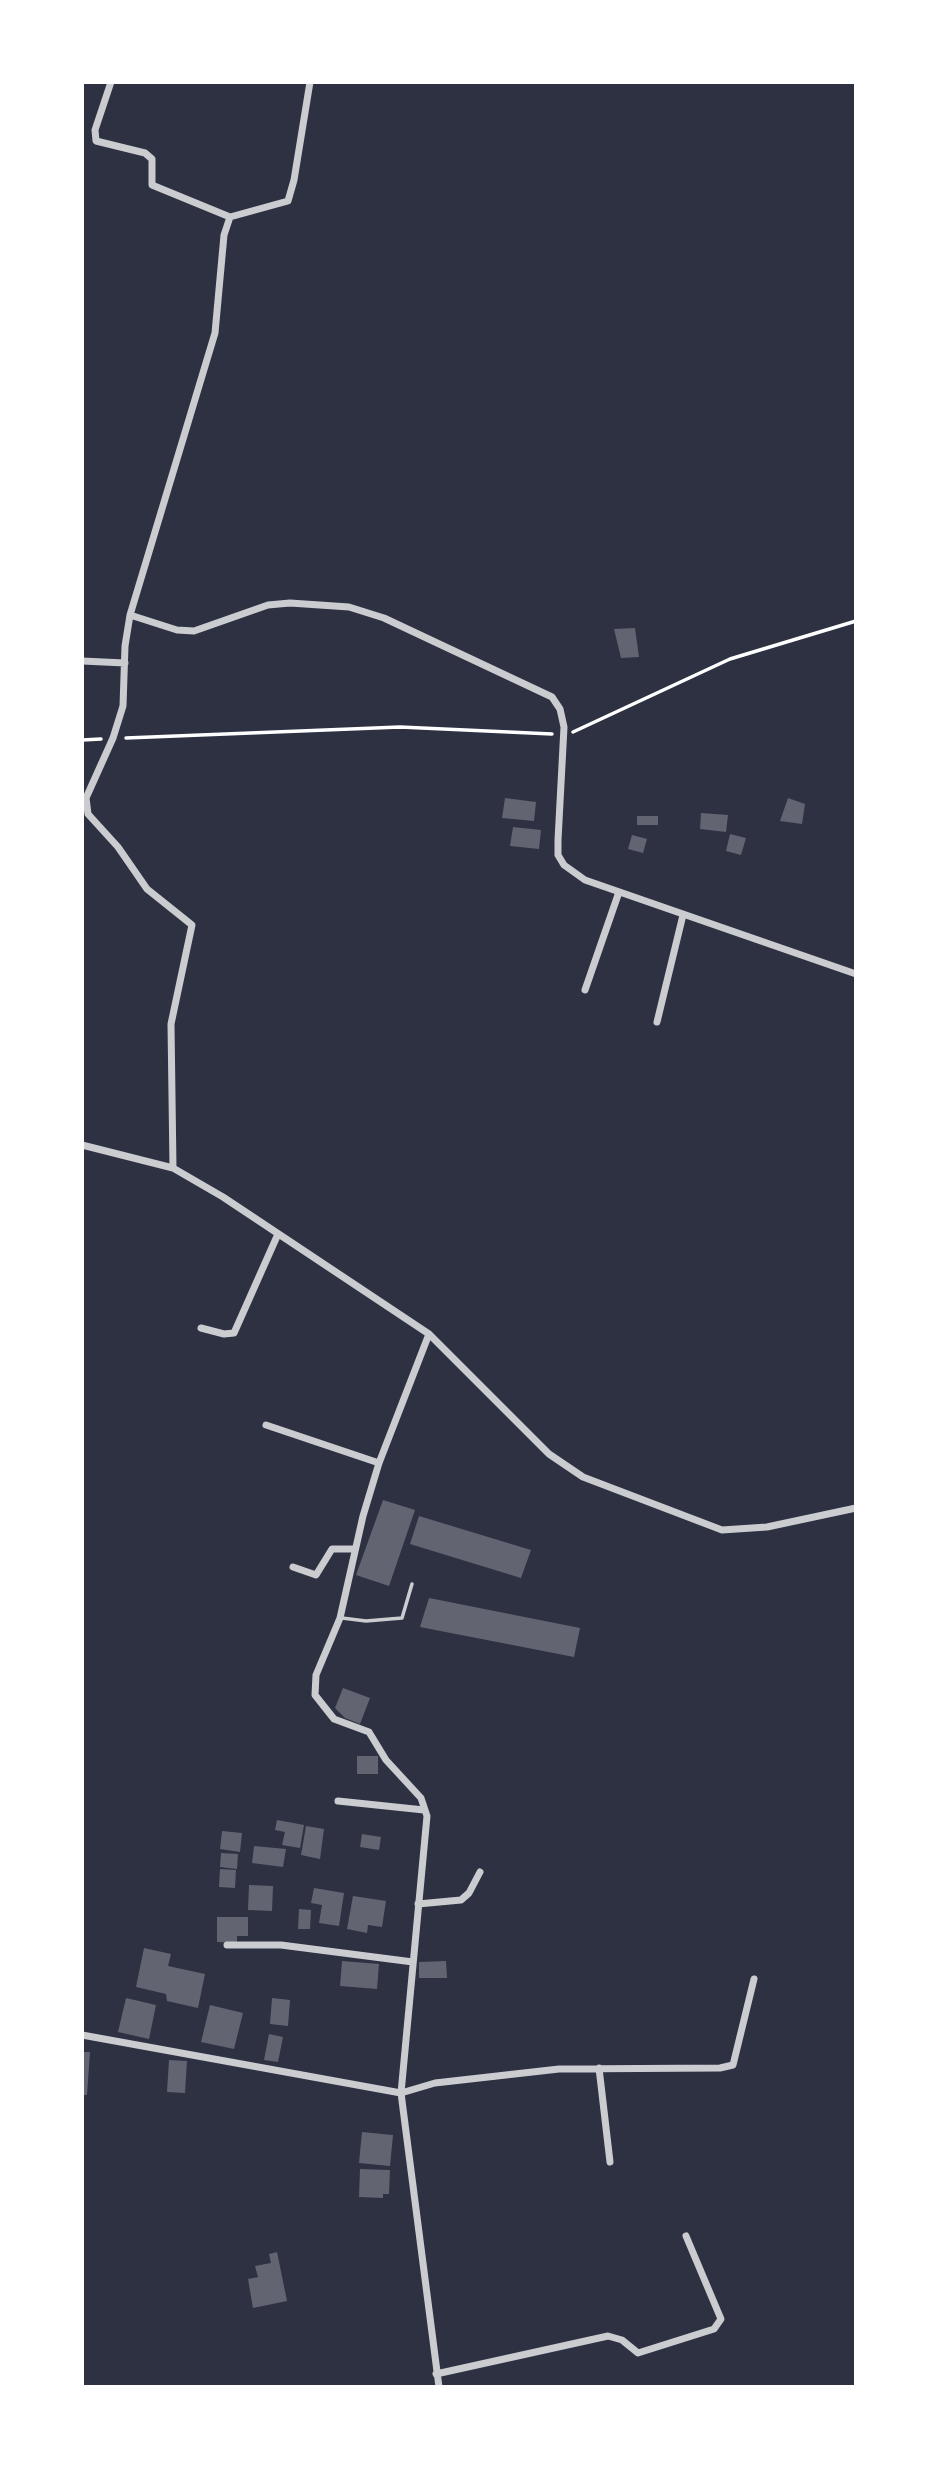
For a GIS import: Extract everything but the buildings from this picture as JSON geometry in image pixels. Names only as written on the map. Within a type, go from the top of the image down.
[{"type":"street","points":[[111,82],[95,130],[96,141],[145,153],[152,159],[152,186],[230,217],[288,201],[310,82]]},
{"type":"street","points":[[173,1168],[172,1024],[192,926],[147,889],[118,846],[88,814],[86,798],[120,718],[126,688],[125,663],[130,615],[215,333],[224,235],[230,217]]},
{"type":"street","points":[[130,615],[177,630],[194,631],[268,605],[290,603],[349,607],[384,618],[552,697],[560,709],[564,731],[558,855],[574,873],[683,915],[856,974]]},
{"type":"street","points":[[82,661],[125,663]]},
{"type":"street","points":[[585,990],[619,892]]},
{"type":"street","points":[[657,1022],[683,915]]},
{"type":"street","points":[[82,1145],[173,1168],[429,1334],[549,1454],[583,1478],[722,1530],[767,1527],[856,1508]]},
{"type":"street","points":[[201,1328],[224,1334],[234,1333],[278,1234]]},
{"type":"street","points":[[429,1334],[380,1463],[355,1549],[340,1618],[316,1675],[315,1695],[334,1719],[369,1732],[386,1760],[421,1798],[424,1810],[424,1862],[401,2093],[439,2387]]},
{"type":"street","points":[[266,1425],[380,1463]]},
{"type":"street","points":[[293,1567],[316,1575],[332,1549],[355,1549]]},
{"type":"street","points":[[338,1801],[424,1810]]},
{"type":"street","points":[[418,1904],[461,1900],[469,1893],[480,1871]]},
{"type":"street","points":[[227,1945],[281,1945],[413,1962]]},
{"type":"street","points":[[82,2035],[401,2093],[435,2083],[559,2068],[720,2068],[733,2065],[754,1979]]},
{"type":"street","points":[[599,2068],[610,2162]]},
{"type":"street","points":[[436,2374],[608,2336],[622,2340],[638,2353],[714,2329],[721,2319],[686,2236]]},
{"type":"lane","points":[[340,1618],[366,1621],[402,1618],[412,1584]]},
{"type":"path","points":[[82,740],[400,727],[564,731],[586,728],[730,659],[856,621]]}]
